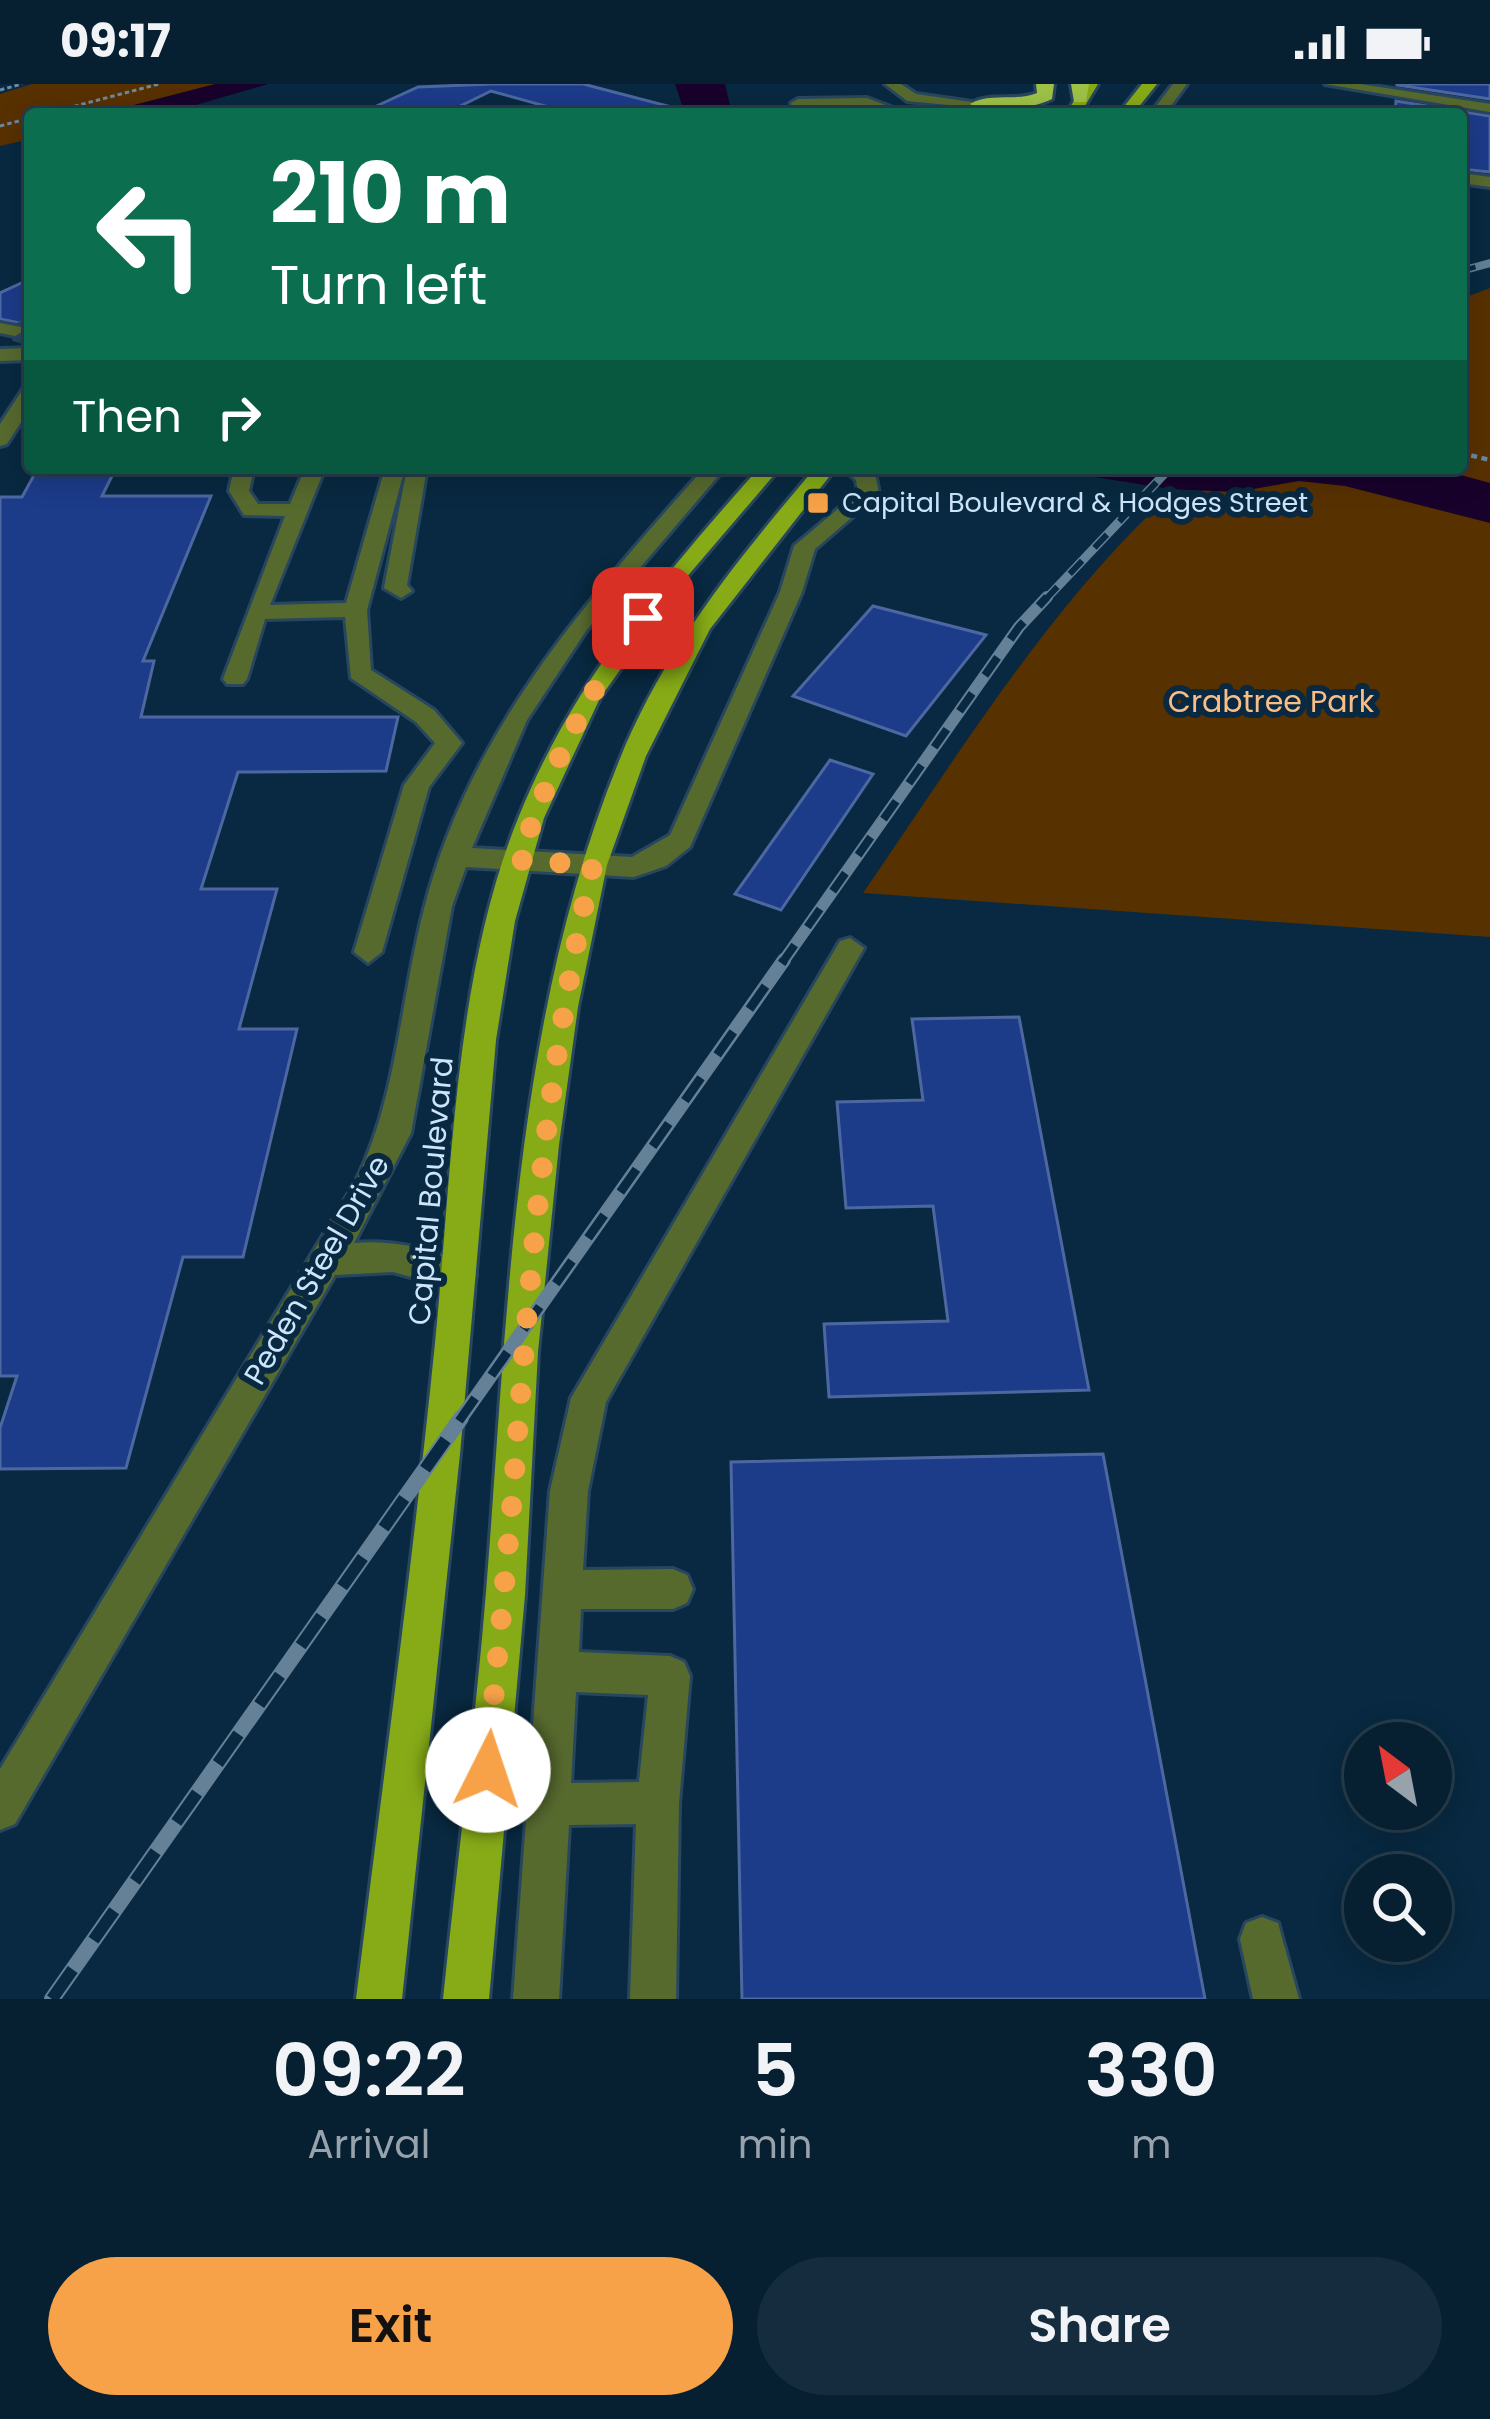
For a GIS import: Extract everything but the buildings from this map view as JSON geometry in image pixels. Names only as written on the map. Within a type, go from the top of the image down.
[{"type":"highway","points":[[979,101],[1036,101],[1046,95],[1046,84]]},
{"type":"main road","points":[[1130,108],[1150,84]]},
{"type":"main road","name":"Capital Boulevard","points":[[379,1999],[486,999],[501,921],[543,787],[588,698],[677,574],[765,474]]},
{"type":"main road","points":[[466,1999],[505,1594],[520,1352],[543,1145],[563,1007],[593,865],[633,756],[698,629],[736,575],[821,474]]},
{"type":"street","points":[[892,84],[912,98],[979,101]]},
{"type":"street","points":[[1162,108],[1180,84]]},
{"type":"street","points":[[1332,84],[1490,108]]},
{"type":"street","points":[[899,108],[912,98]]},
{"type":"street","points":[[796,102],[867,102],[883,108]]},
{"type":"street","points":[[3,430],[24,401]]},
{"type":"street","points":[[243,474],[239,491],[253,510],[297,510]]},
{"type":"street","points":[[235,679],[256,613],[312,474]]},
{"type":"street","points":[[368,952],[417,785],[449,743],[425,716],[359,673],[356,610],[392,474]]},
{"type":"street","points":[[400,591],[395,588],[394,575],[416,474]]},
{"type":"street","name":"Peden Steel Drive","points":[[0,1809],[368,1190],[395,1133],[438,906],[475,803],[538,684],[577,627],[710,474]]},
{"type":"street","points":[[456,857],[634,867],[656,860],[681,840],[806,546],[869,494],[861,474]]},
{"type":"street","points":[[256,613],[356,610]]},
{"type":"street","points":[[536,1999],[568,1491],[589,1398],[850,948]]},
{"type":"street","points":[[324,1263],[374,1253],[412,1258],[459,1275]]},
{"type":"street","points":[[562,1590],[674,1588]]},
{"type":"street","points":[[556,1671],[670,1676],[658,1803],[653,1999]]},
{"type":"street","points":[[548,1804],[658,1803]]},
{"type":"street","points":[[1262,1940],[1276,1999]]},
{"type":"path","points":[[0,91],[22,84]]},
{"type":"path","points":[[68,108],[159,84]]},
{"type":"green space","points":[[32,84],[247,84],[157,108],[24,108],[24,140],[0,146],[0,94]]},
{"type":"green space","name":"Crabtree Park","points":[[1490,288],[1490,937],[863,893],[1046,632],[1086,582],[1175,490],[1196,497],[1220,474],[1467,474],[1467,297]]},
{"type":"shaded area","points":[[215,84],[268,84],[186,108],[122,108]]},
{"type":"shaded area","points":[[675,84],[725,84],[731,108],[683,108]]},
{"type":"shaded area","points":[[1076,474],[1457,474],[1490,483],[1490,523],[1345,486],[1299,481],[1236,492],[1170,489]]},
{"type":"tunnel","points":[[15,331],[24,334]]},
{"type":"railway","points":[[1467,269],[1490,263]]},
{"type":"railway","points":[[1045,600],[1164,474]]},
{"type":"railway","points":[[782,963],[1019,627],[1047,597]]},
{"type":"railway","points":[[459,1421],[784,960]]},
{"type":"railway","points":[[52,1999],[461,1418]]},
{"type":"place","name":"Capital Boulevard & Hodges Street","points":[[818,503]]},
{"type":"route","points":[[488,1770],[520,1352],[543,1145],[563,1007],[593,865],[519,860],[543,787],[573,726],[643,618]]}]
